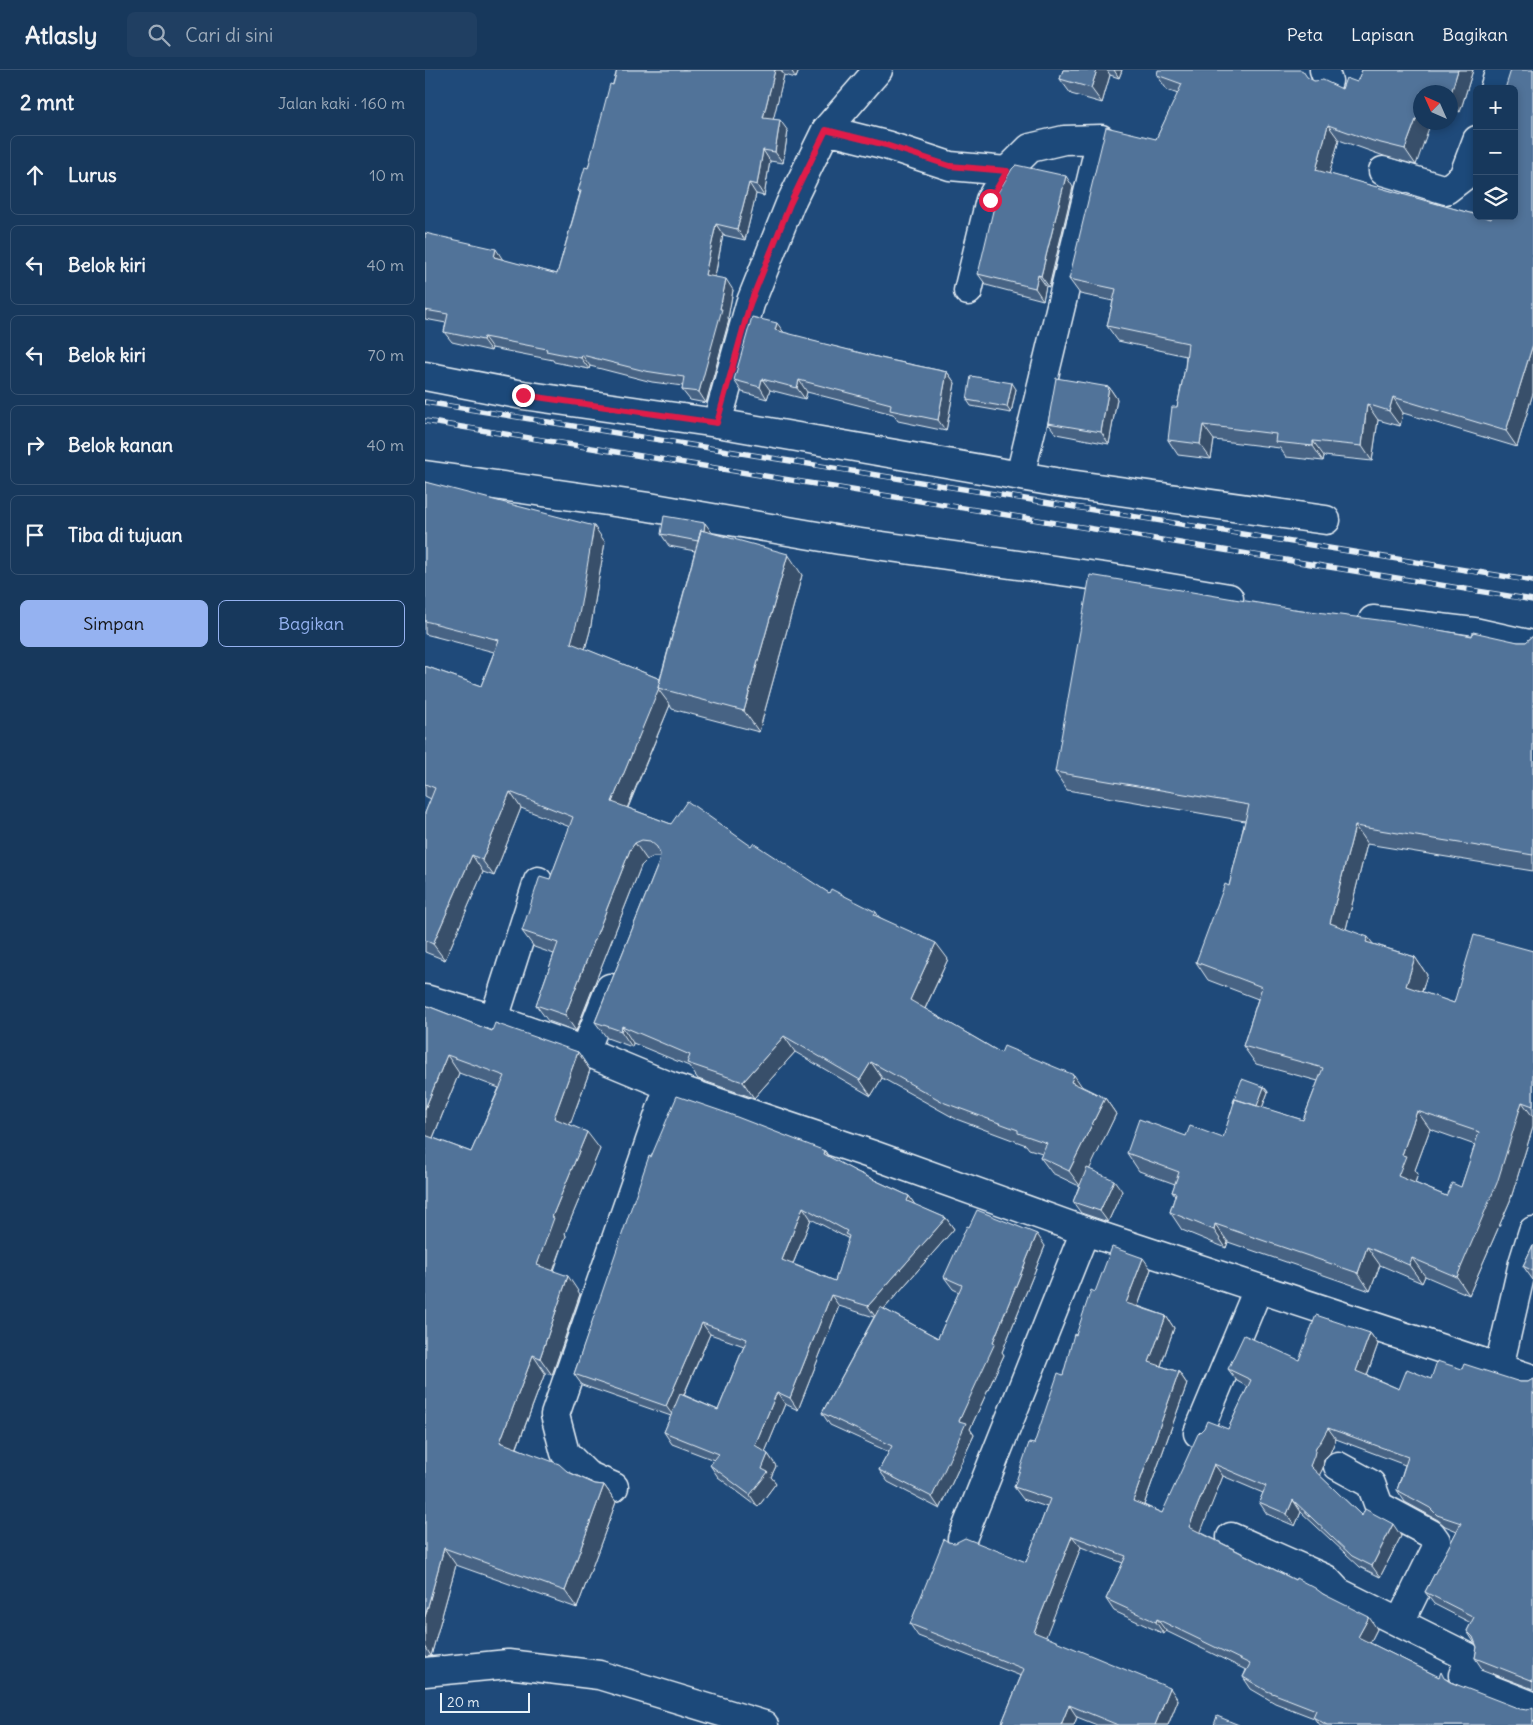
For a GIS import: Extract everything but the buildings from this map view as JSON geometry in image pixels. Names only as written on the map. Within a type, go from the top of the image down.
[{"type":"street","points":[[717,423],[750,304],[790,204],[826,130],[878,70]]},
{"type":"street","points":[[1495,85],[1500,70]]},
{"type":"street","points":[[826,130],[886,145],[950,166],[1007,171]]},
{"type":"street","points":[[968,291],[990,200],[1007,171],[1030,148],[1064,140],[1101,139],[1020,476]]},
{"type":"street","points":[[1383,171],[1446,190],[1463,177],[1473,151]]},
{"type":"street","points":[[425,376],[523,395],[717,423],[1020,476],[1326,520]]},
{"type":"street","points":[[425,475],[649,507],[839,540],[1111,578],[1252,603]]},
{"type":"street","points":[[1348,617],[1474,632],[1533,645]]},
{"type":"street","points":[[494,1018],[538,881]]},
{"type":"street","points":[[585,1051],[620,962]]},
{"type":"street","points":[[425,1000],[494,1018],[585,1051],[669,1086],[876,1156],[1085,1231],[1533,1379]]},
{"type":"street","points":[[614,1487],[587,1475],[565,1453],[555,1415],[669,1086]]},
{"type":"street","points":[[1499,1367],[1523,1264],[1533,1230]]},
{"type":"street","points":[[962,1539],[1085,1231]]},
{"type":"street","points":[[1198,1433],[1258,1289]]},
{"type":"street","points":[[1338,1466],[1371,1484],[1379,1506],[1431,1534],[1436,1542],[1437,1547],[1400,1622]]},
{"type":"street","points":[[1231,1537],[1326,1579],[1338,1592],[1468,1657],[1470,1660],[1463,1675],[1464,1678],[1533,1706]]},
{"type":"street","points":[[425,1672],[508,1664],[599,1675],[764,1725]]},
{"type":"railway","points":[[425,402],[1533,581]]},
{"type":"railway","points":[[425,421],[1533,600]]},
{"type":"route","points":[[523,395],[717,423],[750,304],[790,204],[826,130],[886,145],[950,166],[1007,171],[990,200]]}]
